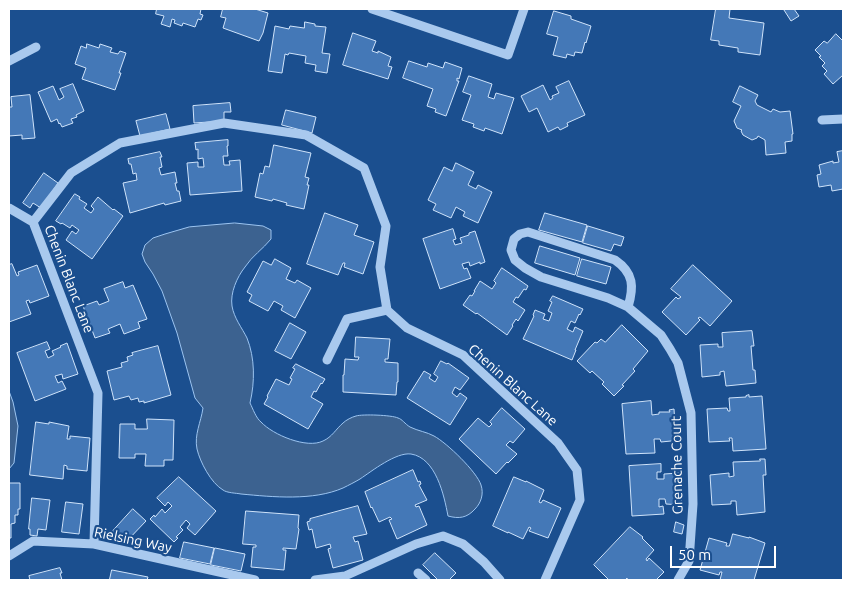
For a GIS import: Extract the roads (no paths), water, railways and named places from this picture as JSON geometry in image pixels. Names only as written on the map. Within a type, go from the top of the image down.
[{"type":"street","points":[[372,9],[508,55],[524,9]]},
{"type":"street","points":[[9,61],[36,47]]},
{"type":"street","points":[[822,120],[843,119]]},
{"type":"street","name":"Chenin Blanc Lane","points":[[94,544],[98,393],[33,222],[71,173],[120,143],[224,123],[306,135],[364,168],[386,226],[380,267],[387,310],[407,328],[463,355],[558,443],[577,470],[580,500],[545,580]]},
{"type":"street","points":[[9,208],[33,222]]},
{"type":"street","name":"Grenache Court","points":[[628,307],[632,294],[631,281],[628,272],[615,260],[528,232],[520,234],[514,240],[511,250],[515,260],[525,268],[541,277],[608,298],[628,307],[661,335],[678,363],[691,413],[693,504],[689,562],[678,580]]},
{"type":"street","points":[[327,360],[347,319],[387,310]]},
{"type":"street","points":[[315,580],[345,576],[416,544],[444,536],[463,544],[484,562],[500,580]]},
{"type":"street","name":"Rielsing Way","points":[[9,556],[33,541],[94,544],[255,580]]},
{"type":"street","points":[[418,573],[426,580]]},
{"type":"water","points":[[235,223],[263,226],[271,230],[271,239],[251,259],[239,275],[233,291],[232,301],[234,315],[247,338],[252,354],[253,387],[250,403],[259,420],[266,427],[282,436],[300,442],[316,443],[326,439],[344,422],[356,416],[377,415],[395,417],[410,427],[440,440],[461,458],[474,473],[481,485],[482,495],[477,507],[472,512],[463,517],[448,516],[441,488],[433,470],[427,462],[411,454],[391,459],[343,488],[319,495],[293,497],[241,494],[225,491],[214,482],[203,466],[196,444],[203,408],[195,398],[177,333],[162,291],[142,254],[145,245],[153,238],[165,234],[189,227]]},
{"type":"water","points":[[9,391],[18,426],[14,463],[9,469]]}]
